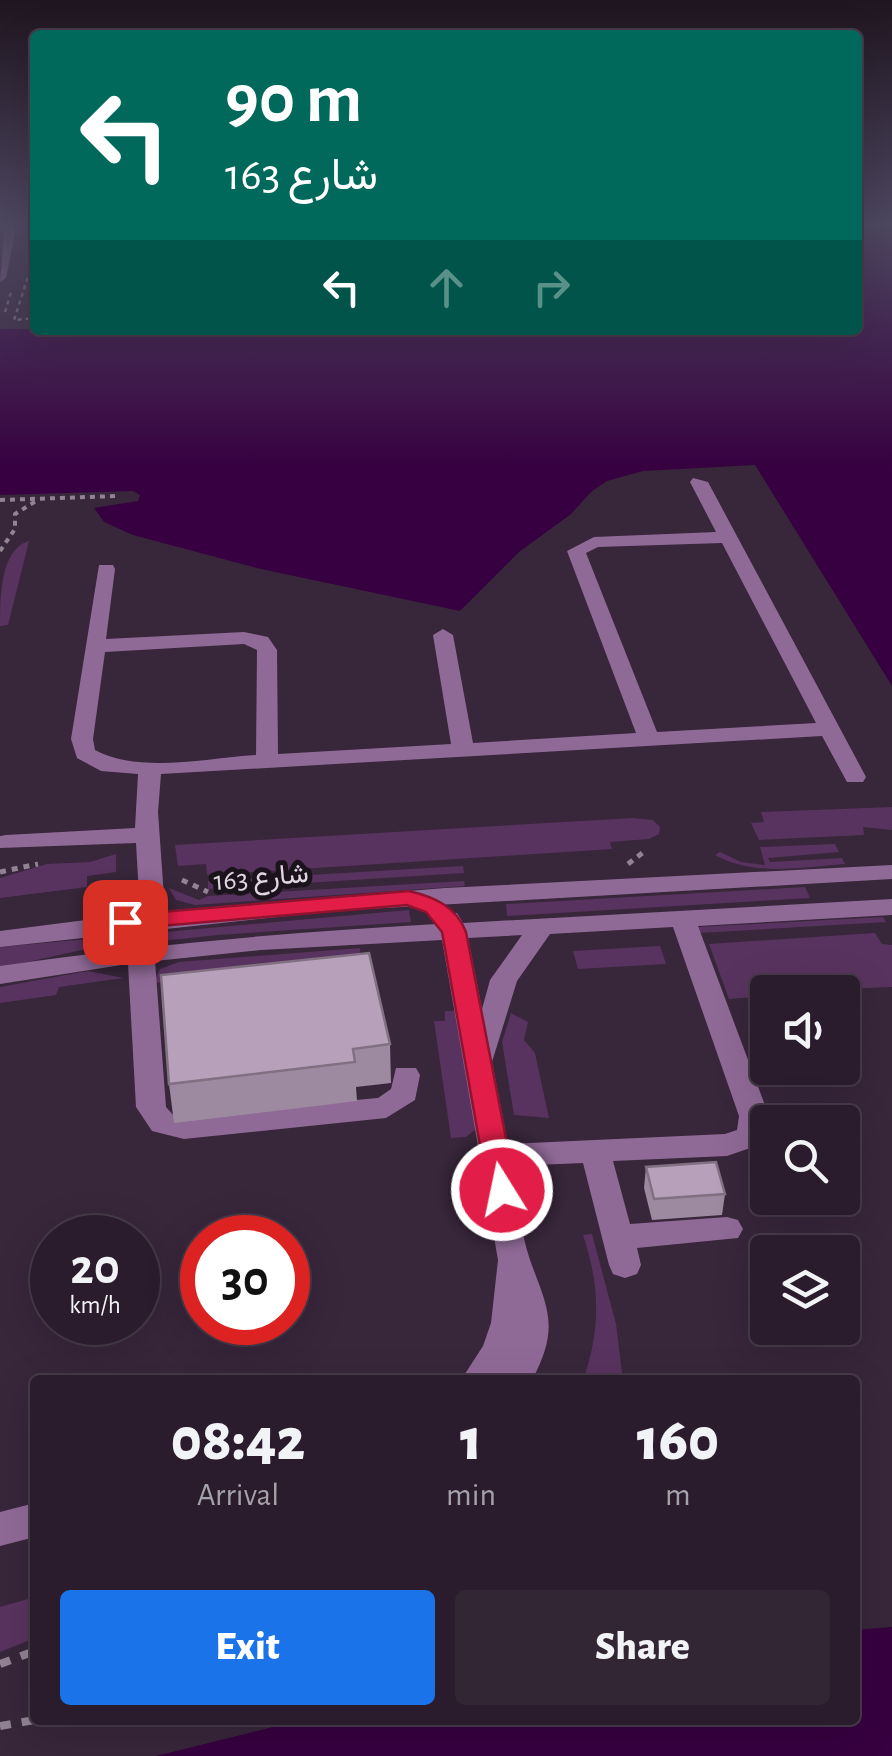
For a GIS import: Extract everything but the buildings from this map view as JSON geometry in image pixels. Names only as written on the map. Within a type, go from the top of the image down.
[{"type":"street","points":[[698,482],[855,777]]},
{"type":"street","points":[[648,739],[576,550],[594,542],[728,537]]},
{"type":"street","points":[[106,569],[82,746],[92,758],[109,766],[150,768],[267,762],[830,729]]},
{"type":"street","points":[[443,634],[463,751]]},
{"type":"street","points":[[95,646],[244,638],[264,643],[267,762]]},
{"type":"street","points":[[150,768],[146,834],[153,918]]},
{"type":"street","points":[[6,842],[146,834]]},
{"type":"street","name":"شارع 163","points":[[0,939],[153,918],[409,898],[892,872]]},
{"type":"street","points":[[409,898],[444,914],[454,932],[514,1260],[515,1297],[507,1334],[483,1375]]},
{"type":"street","points":[[0,976],[140,954],[261,942],[892,906]]},
{"type":"street","points":[[496,1156],[736,1144],[754,1130],[754,1116],[683,919]]},
{"type":"street","points":[[481,1070],[489,1023],[504,980],[542,926]]},
{"type":"street","points":[[140,954],[152,1107],[156,1120],[164,1125],[184,1128],[386,1108],[401,1099],[406,1075]]},
{"type":"street","points":[[596,1151],[622,1251],[727,1229]]},
{"type":"street","points":[[514,1260],[528,1290],[533,1324],[526,1357],[517,1375]]},
{"type":"street","points":[[0,1529],[30,1521]]},
{"type":"path","points":[[19,305],[14,320],[30,318]]},
{"type":"path","points":[[0,500],[118,496]]},
{"type":"path","points":[[0,551],[15,529],[15,514],[38,498]]},
{"type":"path","points":[[0,872],[38,864]]},
{"type":"path","points":[[0,1664],[30,1653]]},
{"type":"path","points":[[0,1726],[30,1721]]},
{"type":"shaded area","points":[[862,305],[892,305],[892,686],[755,465],[643,471],[607,481],[571,514],[519,552],[460,611],[261,569],[133,535],[104,522],[94,508],[138,501],[140,495],[133,491],[0,495],[0,329],[30,329],[30,335],[862,335]]},
{"type":"shaded area","points":[[29,541],[8,625],[0,626],[7,564],[19,546]]},
{"type":"shaded area","points":[[892,807],[892,830],[863,827],[864,835],[759,840],[751,823],[764,822],[761,812]]},
{"type":"shaded area","points":[[633,818],[653,820],[660,827],[659,834],[649,839],[610,842],[612,849],[207,875],[206,864],[178,866],[175,845]]},
{"type":"shaded area","points":[[835,844],[839,852],[768,858],[770,862],[842,858],[845,864],[762,868],[715,855],[720,852],[741,862],[765,865],[760,847]]},
{"type":"shaded area","points":[[116,854],[116,872],[87,876],[87,887],[0,898],[0,878],[47,864],[90,862]]},
{"type":"shaded area","points":[[463,866],[464,873],[208,889],[208,881]]},
{"type":"shaded area","points":[[464,881],[465,886],[195,905],[176,900],[169,888],[199,900],[208,896]]},
{"type":"shaded area","points":[[805,887],[810,898],[507,916],[506,904]]},
{"type":"shaded area","points":[[409,910],[411,922],[218,935],[86,949],[0,968],[0,947]]},
{"type":"shaded area","points":[[883,917],[886,922],[699,933],[697,927]]},
{"type":"shaded area","points":[[875,933],[882,944],[892,945],[892,987],[860,988],[860,975],[750,975],[750,997],[729,999],[709,944]]},
{"type":"shaded area","points":[[660,946],[666,964],[578,969],[573,951]]},
{"type":"shaded area","points":[[360,948],[361,963],[153,983],[160,969],[179,962]]},
{"type":"shaded area","points":[[88,971],[124,978],[59,987],[56,995],[0,1003],[0,987]]},
{"type":"shaded area","points":[[445,1011],[456,1011],[477,1128],[466,1137],[451,1138],[434,1021],[445,1021]]},
{"type":"shaded area","points":[[511,1013],[528,1022],[524,1040],[535,1053],[549,1118],[514,1115],[502,1042]]},
{"type":"shaded area","points":[[592,1234],[616,1324],[622,1375],[585,1375],[596,1308],[593,1272],[583,1235]]},
{"type":"shaded area","points":[[30,1598],[30,1640],[0,1652],[0,1607]]},
{"type":"shaded area","points":[[892,1627],[892,1756],[156,1756],[281,1725],[860,1725],[860,1630]]},
{"type":"route","points":[[125,922],[409,898],[444,914],[454,932],[502,1190]]}]
